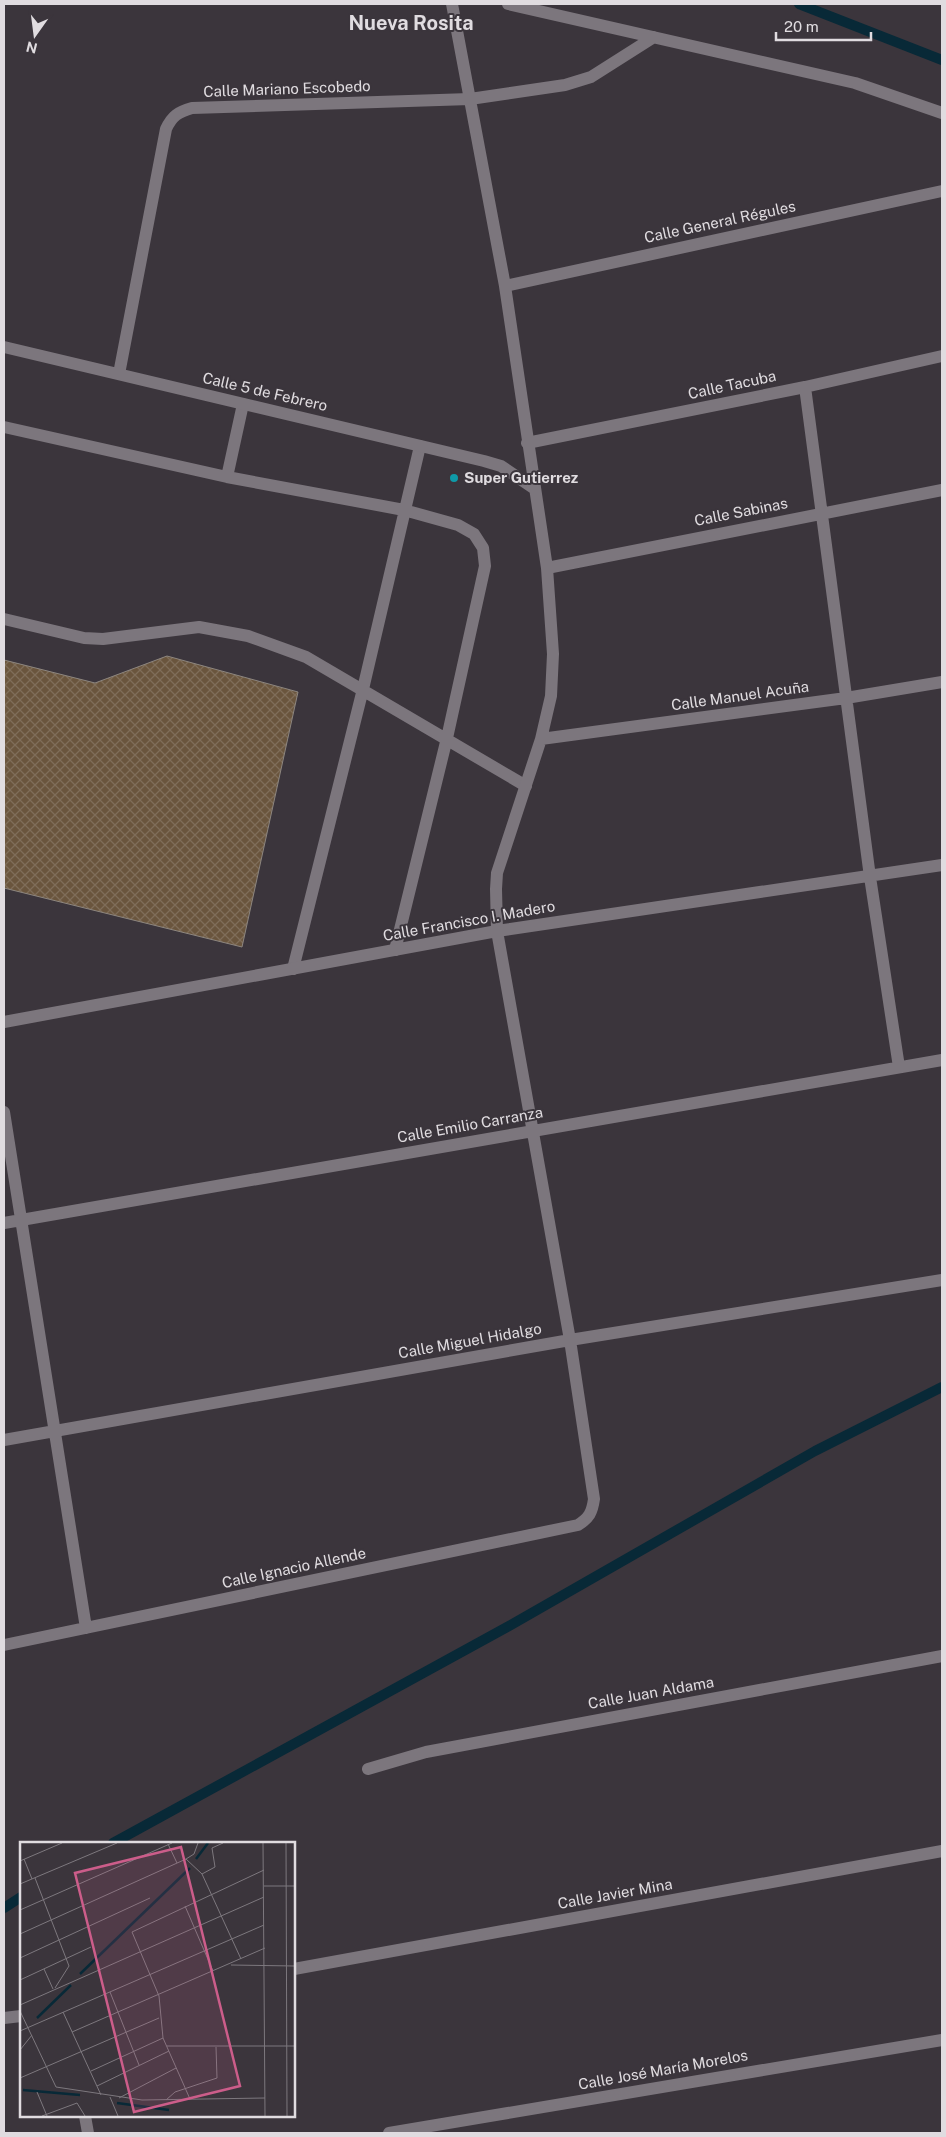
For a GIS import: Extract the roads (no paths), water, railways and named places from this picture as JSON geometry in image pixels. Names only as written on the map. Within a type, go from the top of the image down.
[{"type":"street","points":[[452,4],[505,286],[547,568],[553,654],[551,696],[541,739],[497,873],[497,931],[570,1340]]},
{"type":"street","points":[[508,4],[855,83],[942,113]]},
{"type":"street","name":"Calle Mariano Escobedo","points":[[119,374],[166,129],[171,118],[180,112],[192,108],[470,99],[565,85],[591,77],[654,36]]},
{"type":"street","name":"Calle General Régules","points":[[505,286],[942,191]]},
{"type":"street","name":"Calle 5 de Febrero","points":[[4,347],[484,460],[501,466],[535,490]]},
{"type":"street","name":"Calle Tacuba","points":[[528,444],[805,387],[942,356]]},
{"type":"street","points":[[805,387],[870,876],[899,1067]]},
{"type":"street","points":[[228,476],[243,404]]},
{"type":"street","points":[[4,427],[228,476],[404,510],[458,525],[474,534],[483,548],[485,566],[447,738],[395,950]]},
{"type":"street","points":[[293,969],[363,689],[420,446]]},
{"type":"street","name":"Calle Sabinas","points":[[547,568],[942,490]]},
{"type":"street","points":[[4,619],[64,635],[103,640],[199,627],[248,636],[306,657],[526,786]]},
{"type":"street","name":"Calle Manuel Acuña","points":[[541,739],[846,698],[942,682]]},
{"type":"street","name":"Calle Francisco I. Madero","points":[[4,1022],[497,931],[942,865]]},
{"type":"street","name":"Calle Emilio Carranza","points":[[4,1223],[942,1060]]},
{"type":"street","points":[[4,1112],[53,1432],[86,1628]]},
{"type":"street","name":"Calle Miguel Hidalgo","points":[[4,1440],[570,1340],[942,1280]]},
{"type":"street","name":"Calle Ignacio Allende","points":[[4,1645],[578,1525],[588,1519],[593,1509],[594,1499],[570,1340]]},
{"type":"street","name":"Calle Juan Aldama","points":[[368,1769],[426,1752],[942,1656]]},
{"type":"street","name":"Calle Javier Mina","points":[[295,1969],[942,1851]]},
{"type":"street","points":[[4,2018],[20,2016]]},
{"type":"street","name":"Calle José María Morelos","points":[[389,2133],[942,2040]]},
{"type":"street","points":[[85,2117],[88,2133]]},
{"type":"waterway","points":[[799,4],[942,60]]},
{"type":"waterway","points":[[115,1842],[509,1626],[815,1451],[942,1387]]},
{"type":"waterway","points":[[4,1908],[20,1898]]},
{"type":"place","name":"Super Gutierrez","points":[[454,478]]},
{"type":"district","name":"Nueva Rosita","points":[[411,23]]}]
